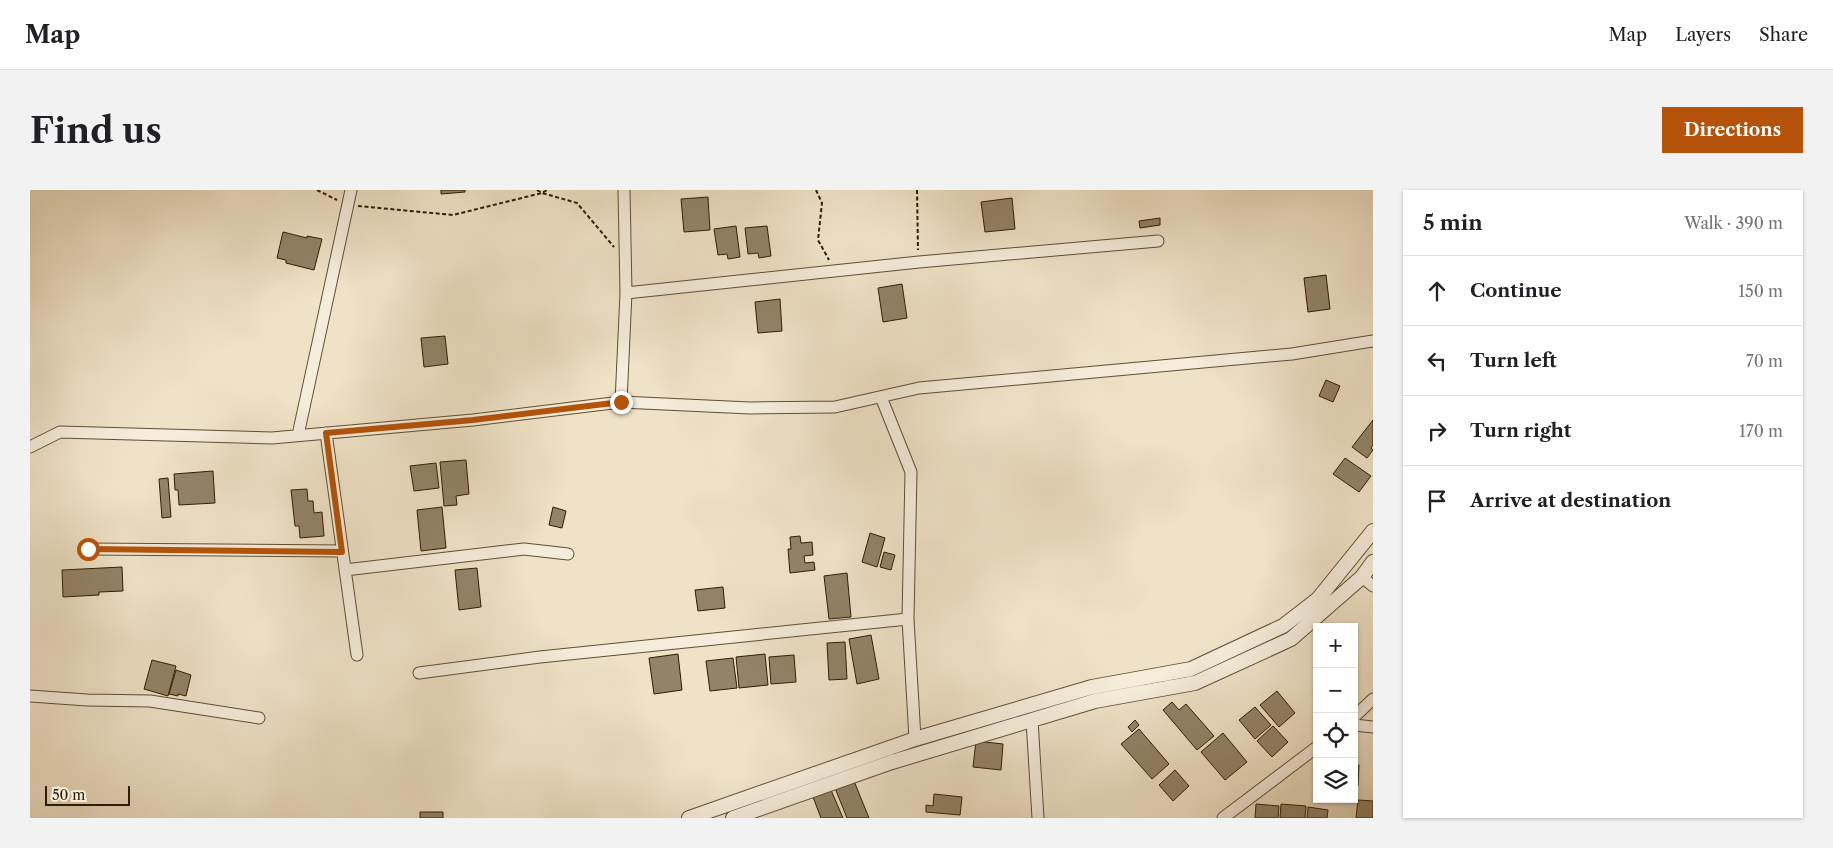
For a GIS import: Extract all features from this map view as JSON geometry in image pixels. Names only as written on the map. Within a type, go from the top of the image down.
[{"type":"street","points":[[298,435],[351,190]]},
{"type":"street","points":[[621,402],[626,293],[624,190]]},
{"type":"street","points":[[626,293],[835,270],[1158,241]]},
{"type":"street","points":[[30,447],[60,432],[272,438],[473,420],[621,402],[750,408],[835,407],[919,388],[1292,354],[1373,341]]},
{"type":"street","points":[[881,397],[911,472],[908,619],[915,739]]},
{"type":"street","points":[[326,433],[357,655]]},
{"type":"street","points":[[690,818],[915,739],[1092,687],[1191,669],[1283,626],[1318,600],[1373,531]]},
{"type":"street","points":[[88,549],[342,552]]},
{"type":"street","points":[[345,570],[524,549],[568,554]]},
{"type":"street","points":[[732,818],[892,762],[1095,701],[1196,683],[1291,639],[1362,577],[1373,562]]},
{"type":"street","points":[[1362,577],[1373,586]]},
{"type":"street","points":[[419,673],[540,657],[908,619]]},
{"type":"street","points":[[30,696],[87,700],[150,701],[260,718]]},
{"type":"street","points":[[1358,713],[1373,699]]},
{"type":"street","points":[[1032,720],[1038,818]]},
{"type":"street","points":[[1358,725],[1373,727]]},
{"type":"street","points":[[1223,818],[1313,750]]},
{"type":"path","points":[[317,190],[348,205],[452,215],[542,193],[546,190]]},
{"type":"path","points":[[537,190],[577,203],[625,261]]},
{"type":"path","points":[[816,190],[822,203],[818,240],[835,270]]},
{"type":"path","points":[[917,190],[919,262]]},
{"type":"building","points":[[441,190],[465,190],[465,192],[441,194]]},
{"type":"building","points":[[708,197],[710,230],[684,232],[681,199]]},
{"type":"building","points":[[1012,198],[1015,229],[985,232],[981,202]]},
{"type":"building","points":[[1160,218],[1160,225],[1140,228],[1139,221]]},
{"type":"building","points":[[736,226],[740,257],[728,259],[727,254],[718,255],[714,229]]},
{"type":"building","points":[[767,226],[771,256],[759,258],[758,253],[748,254],[745,228]]},
{"type":"building","points":[[283,232],[307,238],[307,236],[322,239],[314,270],[286,263],[286,260],[277,258]]},
{"type":"building","points":[[1326,275],[1330,309],[1308,312],[1304,278]]},
{"type":"building","points":[[902,284],[907,318],[883,322],[878,288]]},
{"type":"building","points":[[780,299],[782,331],[758,333],[755,302]]},
{"type":"building","points":[[445,336],[448,364],[424,367],[421,338]]},
{"type":"building","points":[[1326,380],[1340,386],[1333,402],[1319,396]]},
{"type":"building","points":[[1373,420],[1373,445],[1371,448],[1373,450],[1367,458],[1352,447]]},
{"type":"building","points":[[1345,458],[1371,476],[1359,492],[1333,474]]},
{"type":"building","points":[[466,460],[469,494],[456,496],[457,505],[444,506],[440,462]]},
{"type":"building","points":[[436,463],[439,488],[414,491],[410,466]]},
{"type":"building","points":[[213,471],[215,503],[179,505],[178,490],[175,490],[174,474]]},
{"type":"building","points":[[168,478],[171,517],[162,518],[159,479]]},
{"type":"building","points":[[307,489],[308,501],[313,501],[314,513],[322,512],[324,536],[300,538],[299,526],[295,526],[291,490]]},
{"type":"building","points":[[442,507],[446,548],[421,551],[417,510]]},
{"type":"building","points":[[553,507],[566,511],[562,528],[549,525]]},
{"type":"building","points":[[870,533],[885,538],[877,567],[862,562]]},
{"type":"building","points":[[800,536],[801,543],[812,542],[813,555],[804,556],[805,563],[814,562],[815,570],[790,573],[788,549],[791,549],[790,537]]},
{"type":"building","points":[[884,552],[895,555],[891,570],[880,567]]},
{"type":"building","points":[[122,567],[123,591],[99,592],[99,595],[63,597],[62,570]]},
{"type":"building","points":[[477,568],[481,607],[459,610],[455,570]]},
{"type":"building","points":[[847,573],[851,617],[829,619],[824,576]]},
{"type":"building","points":[[723,587],[725,608],[698,611],[695,590]]},
{"type":"building","points":[[871,635],[879,679],[857,684],[849,639]]},
{"type":"building","points":[[845,642],[847,679],[829,680],[827,643]]},
{"type":"building","points":[[678,654],[682,690],[654,694],[649,658]]},
{"type":"building","points":[[765,654],[768,685],[739,688],[736,657]]},
{"type":"building","points":[[794,655],[796,682],[771,684],[769,657]]},
{"type":"building","points":[[733,658],[737,688],[710,691],[706,661]]},
{"type":"building","points":[[152,660],[176,666],[168,696],[144,689]]},
{"type":"building","points":[[176,670],[191,675],[186,696],[169,694]]},
{"type":"building","points":[[1277,691],[1295,713],[1279,727],[1260,705]]},
{"type":"building","points":[[1172,702],[1179,710],[1186,704],[1214,736],[1197,750],[1163,710]]},
{"type":"building","points":[[1255,707],[1271,725],[1255,739],[1239,720]]},
{"type":"building","points":[[1135,720],[1139,725],[1132,732],[1128,727]]},
{"type":"building","points":[[1273,726],[1288,742],[1272,757],[1257,741]]},
{"type":"building","points":[[1139,729],[1169,764],[1152,779],[1121,744]]},
{"type":"building","points":[[1223,733],[1247,762],[1225,780],[1201,752]]},
{"type":"building","points":[[976,741],[1003,744],[1001,770],[973,767]]},
{"type":"building","points":[[1175,770],[1189,786],[1173,801],[1159,785]]},
{"type":"building","points":[[854,781],[869,818],[847,818],[835,788]]},
{"type":"building","points":[[831,790],[843,818],[821,818],[813,797]]},
{"type":"building","points":[[934,794],[962,797],[960,815],[926,812],[926,805],[933,806]]},
{"type":"building","points":[[1358,800],[1373,801],[1373,818],[1356,818]]},
{"type":"building","points":[[1256,804],[1279,806],[1278,818],[1255,818]]},
{"type":"building","points":[[1281,804],[1306,806],[1305,818],[1280,818]]},
{"type":"building","points":[[1308,807],[1328,810],[1327,818],[1307,818]]},
{"type":"building","points":[[420,812],[443,812],[443,818],[420,818]]},
{"type":"route","points":[[88,549],[342,552],[326,433],[473,420],[621,402]]}]
